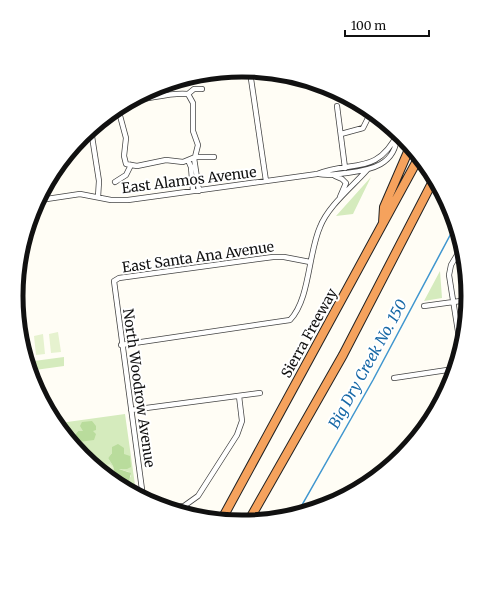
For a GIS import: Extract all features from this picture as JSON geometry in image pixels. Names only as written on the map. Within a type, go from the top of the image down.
[{"type":"highway","points":[[383,226],[384,208],[408,152]]},
{"type":"highway","name":"Sierra Freeway","points":[[224,515],[383,226],[416,162]]},
{"type":"highway","points":[[251,516],[343,355],[431,184]]},
{"type":"street","points":[[251,77],[266,181]]},
{"type":"street","points":[[150,98],[178,93],[188,94],[194,89],[202,89]]},
{"type":"street","points":[[188,94],[193,103],[193,132],[198,145],[195,157],[196,191]]},
{"type":"street","points":[[337,106],[345,168]]},
{"type":"street","points":[[120,115],[126,138],[124,156],[126,164],[138,166],[166,160],[183,162],[195,157],[214,157]]},
{"type":"street","points":[[341,134],[363,128],[368,117]]},
{"type":"street","points":[[92,136],[99,181],[98,197]]},
{"type":"street","points":[[317,174],[326,170],[362,165],[376,160],[386,150],[394,138]]},
{"type":"street","points":[[328,176],[367,170],[379,165],[389,157],[396,145],[396,140]]},
{"type":"street","points":[[188,160],[196,191]]},
{"type":"street","points":[[115,182],[126,175],[131,165]]},
{"type":"street","points":[[122,345],[289,321],[303,296],[310,262],[321,224],[340,199],[367,170]]},
{"type":"street","points":[[317,174],[339,177],[345,182],[345,188],[340,199]]},
{"type":"street","name":"East Alamos Avenue","points":[[46,199],[80,194],[111,200],[128,200],[317,174]]},
{"type":"street","points":[[458,254],[450,270],[459,335]]},
{"type":"street","name":"East Santa Ana Avenue","points":[[114,282],[119,278],[273,257],[284,257],[310,262]]},
{"type":"street","name":"North Woodrow Avenue","points":[[114,282],[142,492]]},
{"type":"street","points":[[424,306],[462,301]]},
{"type":"street","points":[[394,378],[449,370]]},
{"type":"street","points":[[131,410],[260,393]]},
{"type":"street","points":[[179,507],[184,506],[196,499],[237,435],[241,425],[242,416],[239,396]]},
{"type":"green space","points":[[371,177],[353,214],[336,216]]},
{"type":"green space","points":[[440,271],[442,298],[424,301]]},
{"type":"green space","points":[[58,332],[61,352],[51,353],[49,334]]},
{"type":"green space","points":[[43,334],[45,354],[36,355],[34,336]]},
{"type":"green space","points":[[64,357],[64,366],[36,370],[34,361]]},
{"type":"green space","points":[[125,414],[135,488],[128,481],[131,476],[129,472],[119,469],[112,453],[108,458],[113,466],[115,475],[112,467],[103,466],[79,443],[83,441],[83,431],[78,431],[74,437],[63,423]]},
{"type":"green space","points":[[92,421],[96,426],[96,430],[93,431],[96,434],[94,440],[79,443],[74,437],[78,431],[83,431],[80,426],[82,422]]},
{"type":"green space","points":[[118,444],[124,448],[124,454],[130,456],[131,467],[127,469],[119,469],[131,473],[129,481],[134,484],[134,488],[115,475],[113,466],[108,458],[112,453],[112,447]]},
{"type":"green space","points":[[110,464],[113,467],[114,474],[109,471],[103,466]]},
{"type":"waterway","name":"Big Dry Creek No. 150","points":[[300,509],[373,380],[452,232]]}]
